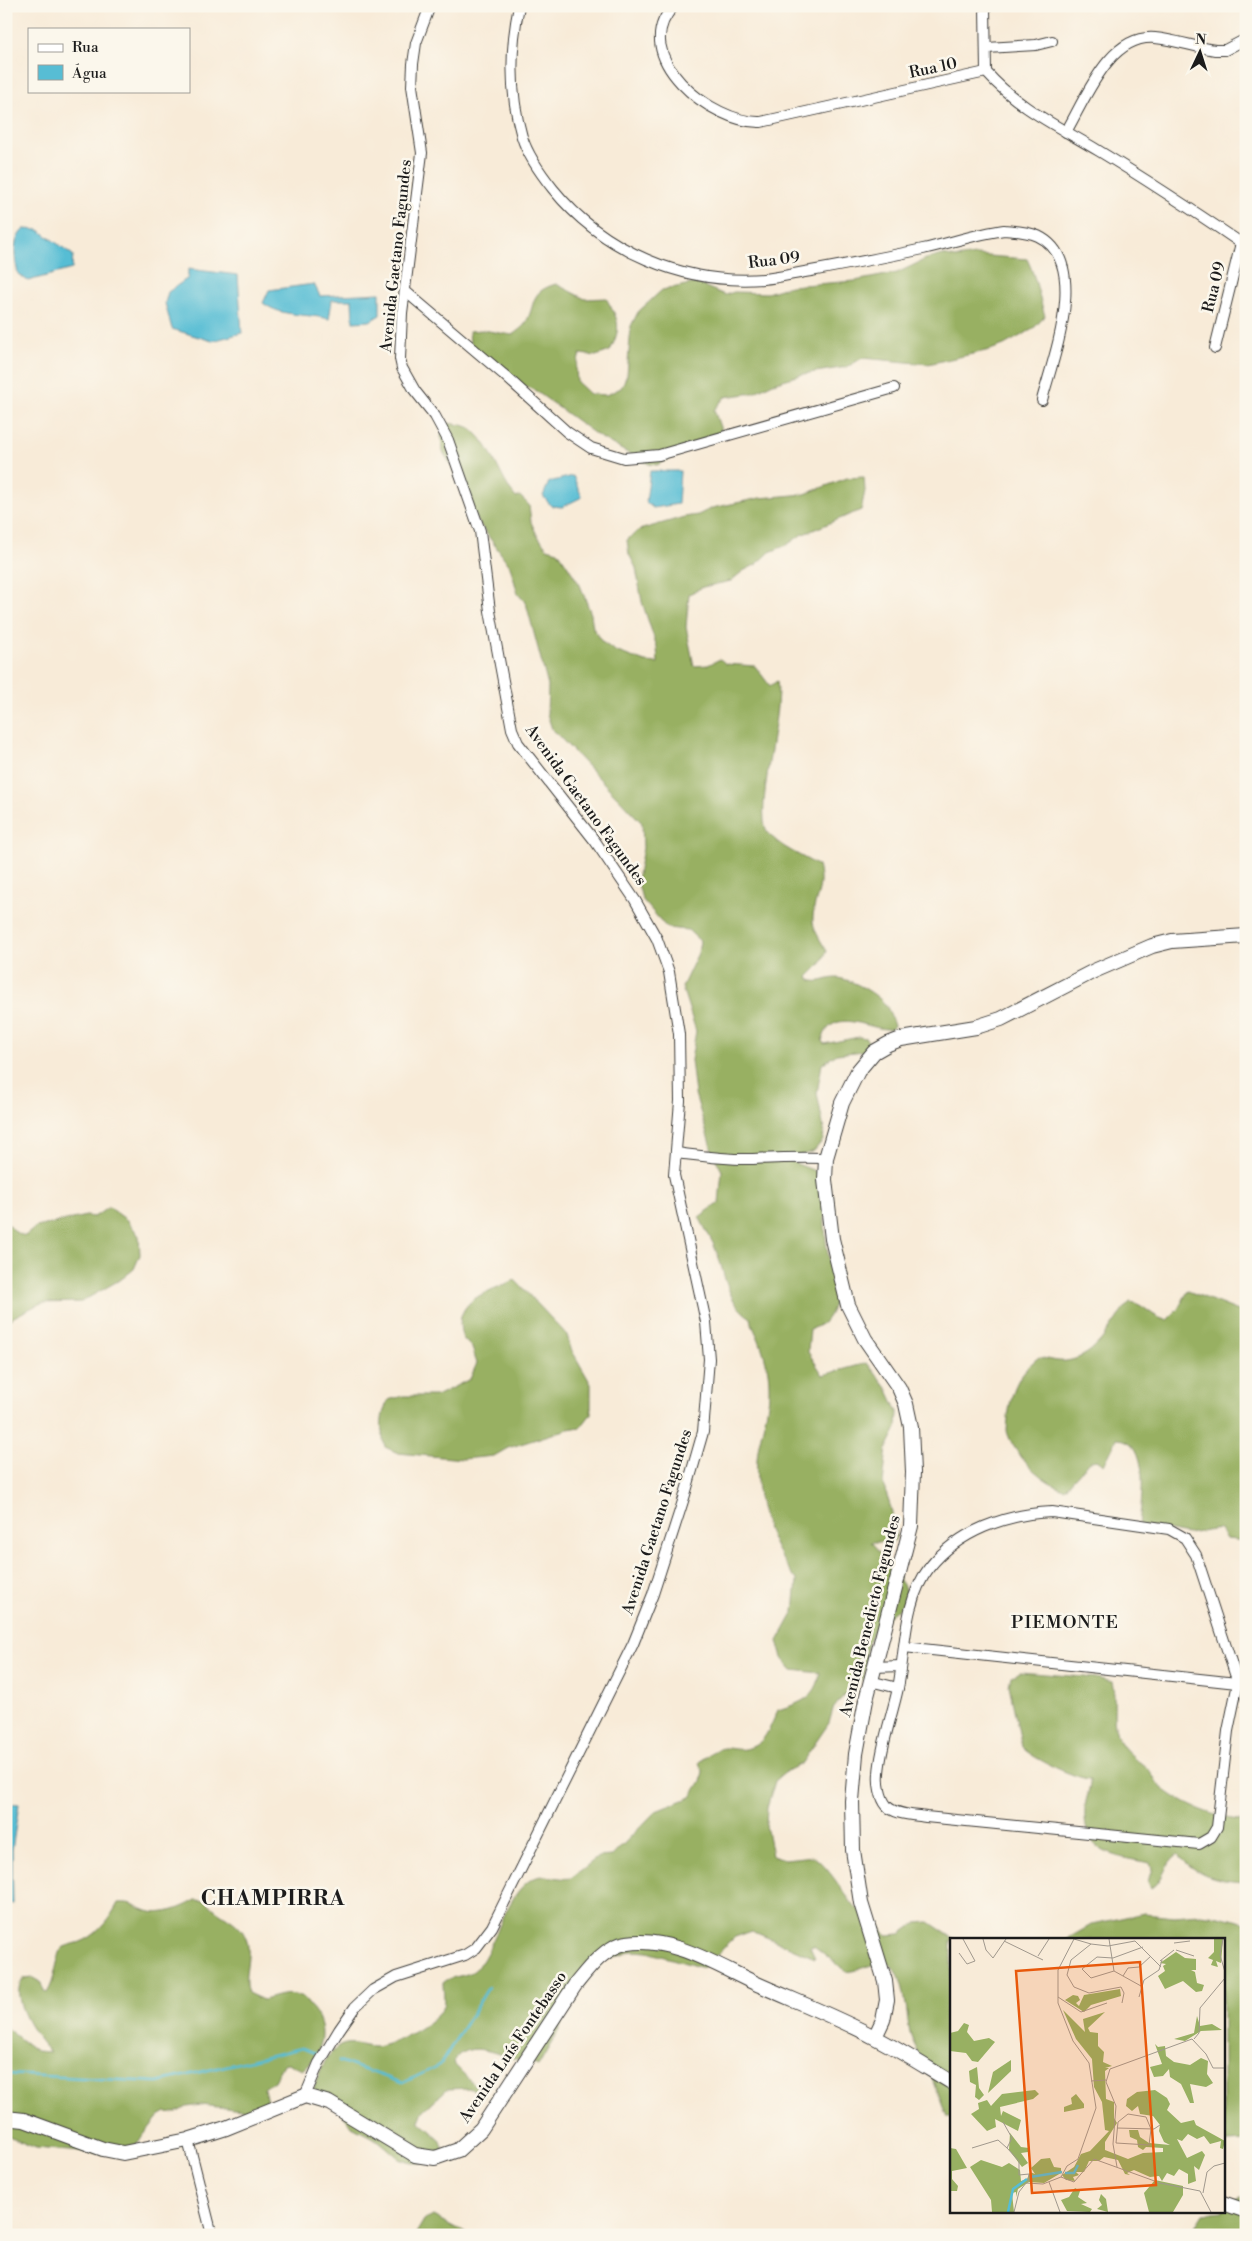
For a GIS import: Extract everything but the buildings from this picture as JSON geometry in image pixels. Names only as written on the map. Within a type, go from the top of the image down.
[{"type":"street","name":"Avenida Gaetano Fagundes","points":[[305,2096],[319,2063],[339,2030],[355,2008],[373,1990],[396,1977],[465,1955],[476,1948],[492,1928],[633,1644],[653,1594],[703,1432],[709,1358],[706,1322],[674,1176],[680,1101],[679,1034],[669,972],[656,939],[635,900],[595,842],[518,742],[512,729],[507,690],[490,611],[483,548],[476,518],[448,440],[402,368],[399,348],[422,153],[412,86],[413,64],[416,43],[430,6]]},
{"type":"street","name":"Rua 09","points":[[519,6],[512,53],[512,78],[522,138],[534,163],[568,208],[610,242],[660,265],[693,275],[745,280],[765,279],[846,265],[1004,230],[1022,231],[1038,236],[1049,244],[1065,272],[1067,295],[1042,400]]},
{"type":"street","name":"Rua 10","points":[[674,6],[666,14],[659,30],[662,52],[670,70],[696,98],[729,117],[747,122],[761,122],[986,72]]},
{"type":"street","points":[[985,6],[986,72],[1005,93],[1066,132],[1243,238]]},
{"type":"street","points":[[1066,132],[1109,59],[1120,47],[1134,39],[1155,38],[1215,50],[1225,50],[1246,39]]},
{"type":"street","points":[[987,48],[1036,45],[1052,41]]},
{"type":"street","name":"Rua 09","points":[[1215,348],[1243,238]]},
{"type":"street","points":[[405,291],[503,374],[567,432],[591,448],[624,458],[659,455],[894,388]]},
{"type":"street","name":"Avenida Benedicto Fagundes","points":[[875,2037],[883,2020],[887,2000],[885,1980],[861,1903],[853,1850],[852,1801],[856,1754],[871,1674],[911,1526],[914,1500],[911,1427],[906,1404],[899,1388],[865,1339],[848,1305],[832,1239],[826,1188],[826,1158],[842,1103],[858,1071],[874,1052],[888,1044],[901,1039],[976,1027],[1001,1019],[1094,971],[1152,946],[1172,941],[1246,936]]},
{"type":"street","points":[[676,1153],[709,1158],[752,1159],[794,1156],[826,1158]]},
{"type":"street","points":[[1052,1512],[1169,1529],[1185,1538],[1196,1555],[1242,1683],[1228,1731],[1217,1826],[1211,1837],[1199,1844],[961,1821],[893,1811],[883,1799],[879,1774],[901,1666],[907,1624],[917,1589],[928,1569],[945,1550],[974,1531],[1024,1513],[1052,1512]]},
{"type":"street","points":[[904,1647],[1242,1683]]},
{"type":"street","points":[[871,1674],[901,1666]]},
{"type":"street","points":[[871,1674],[898,1688]]},
{"type":"street","name":"Avenida Luís Fontebasso","points":[[305,2096],[329,2103],[415,2155],[435,2158],[458,2150],[481,2129],[575,1985],[593,1964],[611,1949],[625,1943],[647,1941],[679,1948],[875,2037],[950,2081]]},
{"type":"street","points":[[6,2118],[24,2120],[113,2152],[123,2153],[188,2140],[226,2128],[305,2096]]},
{"type":"street","points":[[188,2140],[212,2235]]},
{"type":"street","points":[[1224,2203],[1246,2212]]},
{"type":"green space","points":[[943,255],[956,258],[975,255],[1027,259],[1045,316],[1033,329],[1004,345],[990,350],[928,364],[862,358],[847,367],[803,374],[773,383],[753,393],[725,397],[714,410],[721,430],[719,434],[657,465],[649,464],[598,436],[533,389],[519,385],[470,345],[469,331],[483,330],[512,335],[525,324],[534,300],[547,287],[556,284],[585,299],[606,298],[616,318],[617,329],[614,342],[610,351],[596,356],[580,354],[576,368],[577,382],[590,394],[606,395],[621,388],[627,375],[631,326],[638,312],[662,290],[696,283],[725,295],[734,292],[767,293],[790,286],[855,281],[897,273],[926,259]]},
{"type":"green space","points":[[445,423],[464,426],[474,431],[481,438],[510,490],[516,498],[520,496],[529,505],[531,522],[537,535],[547,548],[558,551],[580,585],[591,614],[593,628],[602,642],[615,651],[645,662],[658,663],[657,647],[642,602],[636,568],[629,554],[627,540],[639,530],[684,517],[698,515],[712,508],[760,498],[805,494],[847,478],[864,477],[865,491],[861,510],[801,535],[787,545],[770,552],[757,564],[743,571],[731,581],[703,587],[689,594],[686,627],[694,666],[708,665],[720,659],[726,664],[755,666],[770,686],[777,681],[778,696],[766,783],[764,820],[767,831],[772,837],[791,851],[818,866],[820,882],[814,907],[813,922],[827,951],[820,965],[808,977],[810,980],[817,981],[832,978],[842,979],[864,988],[878,997],[887,1007],[894,1026],[891,1029],[882,1029],[843,1021],[834,1024],[827,1030],[822,1041],[824,1044],[859,1037],[866,1038],[870,1045],[864,1051],[837,1054],[822,1064],[817,1093],[824,1130],[823,1140],[814,1151],[787,1160],[815,1171],[825,1179],[825,1233],[833,1278],[833,1304],[830,1315],[822,1323],[810,1329],[808,1352],[823,1375],[867,1363],[887,1388],[898,1412],[897,1428],[887,1448],[883,1484],[891,1508],[896,1538],[893,1542],[871,1542],[904,1586],[908,1600],[874,1630],[869,1640],[864,1678],[845,1694],[833,1709],[829,1723],[801,1764],[787,1771],[775,1781],[767,1808],[766,1825],[772,1855],[785,1859],[813,1856],[825,1867],[855,1906],[874,1921],[886,1935],[901,1934],[916,1923],[929,1922],[953,1938],[950,1938],[950,2117],[947,2117],[929,2070],[911,2038],[902,1984],[893,1967],[884,1962],[847,1972],[814,1946],[810,1947],[815,1958],[752,1931],[735,1937],[703,1968],[648,1952],[632,1951],[603,1962],[591,1972],[570,2001],[559,2030],[538,2066],[489,2051],[474,2049],[460,2054],[454,2060],[455,2065],[485,2096],[469,2088],[447,2089],[423,2111],[419,2121],[440,2139],[444,2149],[421,2163],[411,2163],[400,2159],[379,2141],[352,2127],[340,2109],[313,2092],[319,2073],[326,2060],[340,2046],[357,2044],[369,2047],[381,2046],[402,2038],[433,2019],[443,2006],[443,1983],[477,1968],[484,1958],[510,1904],[527,1883],[541,1876],[571,1878],[598,1857],[612,1856],[656,1811],[691,1797],[701,1781],[703,1771],[699,1763],[708,1755],[722,1748],[746,1749],[759,1743],[769,1730],[778,1710],[800,1702],[811,1694],[820,1673],[792,1670],[782,1658],[778,1641],[794,1612],[797,1580],[786,1566],[769,1534],[759,1498],[757,1462],[768,1400],[767,1367],[751,1318],[743,1312],[732,1297],[715,1248],[699,1217],[719,1203],[722,1171],[713,1154],[695,1094],[691,1060],[696,1031],[682,987],[698,953],[700,941],[688,930],[667,928],[642,899],[637,880],[643,848],[642,823],[552,729],[547,714],[548,686],[526,603],[518,594],[510,566],[478,522],[459,479],[442,450],[441,436]]},
{"type":"green space","points":[[109,1207],[128,1221],[139,1236],[140,1255],[134,1269],[123,1278],[81,1302],[41,1303],[6,1321],[6,1222],[17,1233],[25,1236],[36,1227],[86,1216],[94,1217]]},
{"type":"green space","points":[[515,1280],[567,1335],[571,1349],[591,1384],[591,1414],[581,1427],[568,1429],[508,1448],[494,1456],[463,1459],[398,1453],[385,1447],[382,1423],[383,1412],[388,1400],[403,1396],[436,1396],[470,1379],[477,1363],[472,1348],[462,1336],[460,1323],[462,1313],[475,1298]]},
{"type":"green space","points":[[1188,1291],[1246,1314],[1246,1541],[1226,1539],[1219,1529],[1187,1534],[1139,1525],[1142,1473],[1140,1460],[1135,1449],[1128,1442],[1117,1439],[1104,1465],[1097,1460],[1090,1461],[1065,1489],[1047,1481],[1022,1458],[1010,1440],[1007,1431],[1009,1409],[1014,1390],[1023,1373],[1039,1357],[1066,1361],[1087,1353],[1103,1338],[1130,1302],[1140,1305],[1157,1317],[1167,1320],[1178,1309]]},
{"type":"green space","points":[[1020,1672],[1096,1678],[1112,1682],[1114,1722],[1119,1741],[1127,1751],[1150,1771],[1159,1785],[1180,1800],[1201,1810],[1223,1817],[1246,1821],[1246,1882],[1218,1879],[1209,1876],[1192,1868],[1178,1854],[1170,1862],[1156,1885],[1151,1889],[1148,1882],[1152,1868],[1150,1863],[1113,1855],[1103,1851],[1095,1844],[1089,1836],[1085,1824],[1085,1805],[1090,1779],[1075,1776],[1054,1767],[1027,1752],[1022,1747],[1009,1686],[1011,1676]]},
{"type":"green space","points":[[196,1900],[207,1901],[243,1932],[248,1945],[246,1986],[248,1993],[263,2000],[282,1995],[296,1995],[304,1999],[316,2013],[320,2021],[322,2039],[315,2056],[309,2064],[302,2070],[288,2063],[283,2064],[274,2081],[264,2088],[268,2107],[250,2111],[201,2105],[187,2107],[175,2113],[166,2112],[159,2116],[134,2147],[103,2154],[36,2148],[6,2136],[6,2028],[36,2051],[50,2052],[31,2027],[21,2006],[19,1987],[23,1979],[33,1978],[42,1983],[44,1992],[47,1993],[62,1948],[90,1937],[100,1929],[118,1903],[131,1904],[147,1911],[159,1913],[179,1908]]},
{"type":"green space","points":[[1144,1913],[1175,1916],[1200,1914],[1219,1916],[1246,1923],[1246,2142],[1228,2143],[1224,2145],[1224,1938],[1068,1938],[1093,1924]]},
{"type":"green space","points":[[1246,2195],[1246,2235],[1191,2235],[1204,2214],[1224,2214],[1224,2204]]},
{"type":"green space","points":[[433,2216],[469,2235],[415,2235],[424,2220]]},
{"type":"water","points":[[24,229],[39,230],[73,255],[72,269],[28,281],[18,274],[15,250],[17,239]]},
{"type":"water","points":[[188,269],[238,275],[242,333],[212,341],[172,329],[165,303],[168,292],[188,278]]},
{"type":"water","points":[[314,284],[320,296],[380,293],[380,315],[370,321],[353,322],[352,300],[332,300],[329,319],[287,313],[271,308],[263,303],[269,290]]},
{"type":"water","points":[[650,471],[680,471],[678,504],[653,508],[646,502]]},
{"type":"water","points":[[573,476],[582,497],[562,507],[551,506],[543,496],[549,482]]},
{"type":"water","points":[[6,1803],[19,1804],[12,1850],[13,1904],[6,1903]]},
{"type":"waterway","points":[[339,2061],[403,2083],[440,2065],[488,1988]]},
{"type":"waterway","points":[[6,2074],[158,2082],[302,2048],[315,2053]]},
{"type":"district","name":"PIEMONTE","points":[[1065,1622]]},
{"type":"district","name":"CHAMPIRRA","points":[[273,1899]]}]
